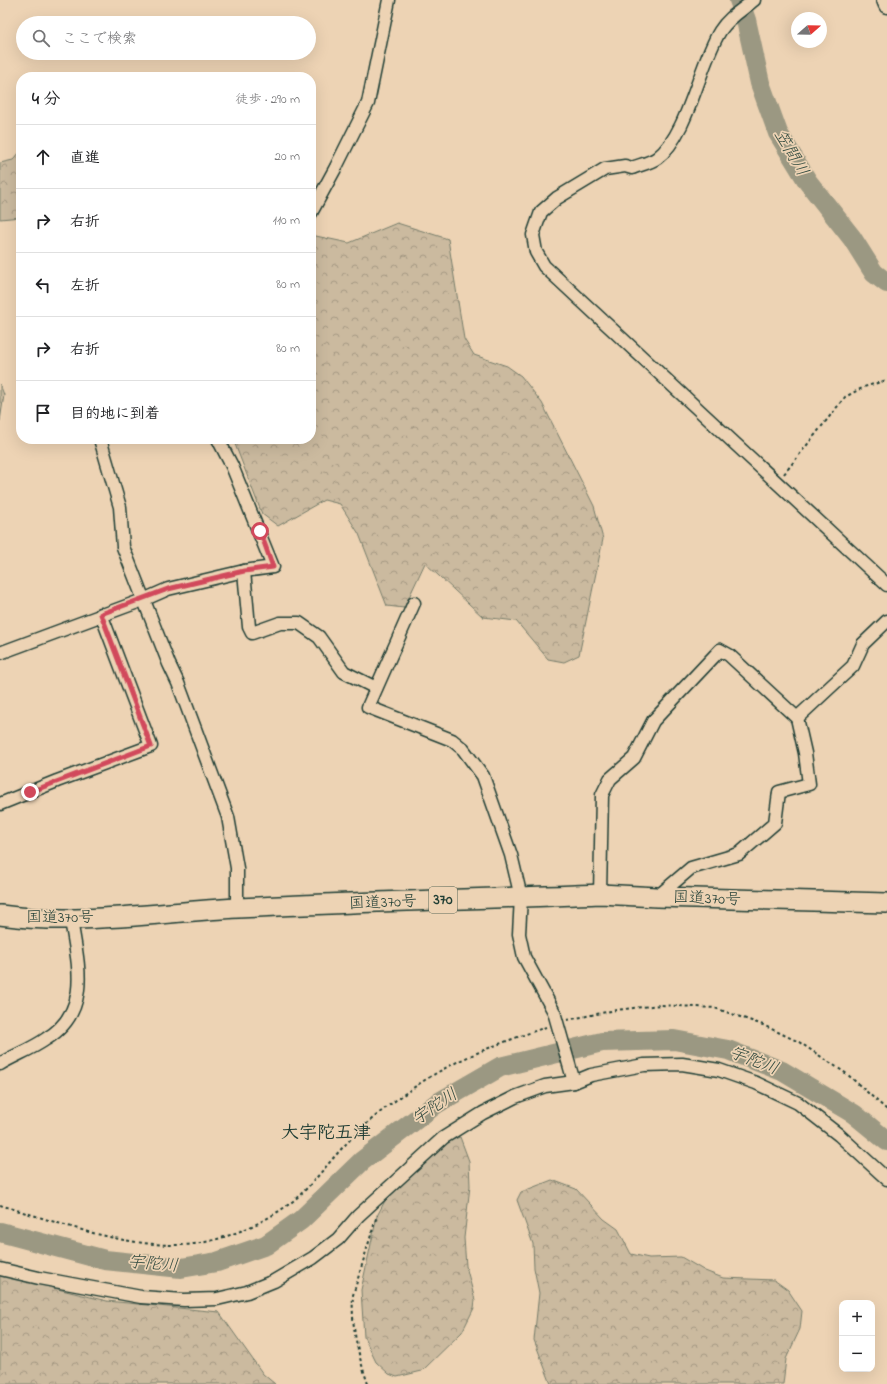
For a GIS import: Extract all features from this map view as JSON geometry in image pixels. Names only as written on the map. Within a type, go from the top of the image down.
[{"type":"highway","name":"国道370号","points":[[0,915],[28,919],[71,920],[238,908],[600,894],[657,897],[887,903]]},
{"type":"main road","points":[[886,0],[887,5]]},
{"type":"street","points":[[316,204],[368,103],[389,0]]},
{"type":"street","points":[[753,0],[735,13],[721,29],[711,48],[682,123],[671,144],[656,158],[632,168],[625,166],[605,169],[557,198],[541,212],[533,235],[536,252],[544,266],[887,585]]},
{"type":"street","points":[[101,444],[120,507],[123,547],[143,600],[178,683],[228,817],[237,868],[238,908]]},
{"type":"street","points":[[0,653],[101,614],[143,600],[168,589],[244,571],[273,567],[232,466],[221,444]]},
{"type":"street","points":[[244,571],[249,627],[252,633],[280,624],[299,623],[319,637],[344,672],[376,688]]},
{"type":"street","points":[[414,603],[368,708],[452,740],[463,749],[483,776],[511,855],[521,897],[520,934],[524,957],[554,1012],[573,1080]]},
{"type":"street","points":[[0,804],[151,746],[101,614]]},
{"type":"street","points":[[797,718],[853,666],[863,644],[887,621]]},
{"type":"street","points":[[600,894],[602,795],[610,778],[634,758],[653,721],[720,650],[729,655],[797,718],[805,753],[809,784],[779,792],[775,823],[739,854],[691,868],[657,897]]},
{"type":"street","points":[[0,1064],[6,1057],[47,1039],[67,1022],[77,1000],[80,979],[71,920]]},
{"type":"street","points":[[0,1269],[39,1278],[141,1297],[184,1300],[217,1299],[247,1292],[281,1277],[314,1258],[332,1244],[358,1216],[443,1138],[483,1113],[515,1097],[545,1086],[591,1075],[644,1065],[682,1064],[718,1070],[756,1083],[798,1103],[838,1135],[887,1180]]},
{"type":"path","points":[[777,483],[845,397],[864,387],[887,380]]},
{"type":"path","points":[[0,1205],[93,1233],[142,1243],[180,1246],[206,1242],[241,1231],[283,1209],[309,1186],[353,1137],[416,1086],[451,1065],[490,1047],[558,1024],[616,1010],[660,1005],[715,1008],[763,1025],[799,1042],[847,1074],[887,1110]]},
{"type":"path","points":[[368,1384],[358,1354],[352,1318],[352,1302],[377,1215]]},
{"type":"green space","points":[[16,157],[16,217],[0,219],[0,163],[13,160]]},
{"type":"green space","points":[[397,223],[448,239],[464,339],[474,355],[507,366],[521,376],[542,403],[594,506],[603,539],[579,655],[564,662],[548,659],[516,621],[483,617],[425,563],[404,608],[387,606],[359,534],[340,504],[324,500],[278,526],[262,514],[235,444],[316,444],[316,236],[349,243]]},
{"type":"green space","points":[[0,384],[4,395],[0,421]]},
{"type":"green space","points":[[460,1137],[469,1161],[470,1186],[464,1238],[466,1266],[475,1300],[474,1308],[462,1332],[422,1371],[397,1377],[389,1374],[376,1362],[364,1337],[361,1290],[377,1216],[387,1197],[446,1142]]},
{"type":"green space","points":[[552,1180],[576,1189],[604,1219],[618,1229],[631,1254],[649,1258],[681,1257],[705,1271],[723,1278],[774,1280],[788,1290],[802,1311],[800,1329],[786,1359],[783,1384],[551,1384],[534,1340],[539,1293],[534,1268],[533,1244],[517,1200],[521,1192]]},
{"type":"green space","points":[[0,1275],[107,1301],[219,1312],[263,1374],[275,1384],[0,1384]]},
{"type":"waterway","name":"笠間川","points":[[739,0],[746,20],[760,83],[778,133],[808,182],[852,238],[874,273],[887,283]]},
{"type":"waterway","name":"宇陀川","points":[[0,1232],[105,1260],[181,1268],[217,1262],[266,1245],[301,1220],[362,1161],[436,1104],[500,1067],[602,1042],[674,1040],[728,1050],[782,1071],[854,1114],[887,1141]]},
{"type":"district","name":"大宇陀五津","points":[[326,1134]]},
{"type":"route","points":[[30,792],[151,746],[101,614],[143,600],[168,589],[244,571],[273,567],[260,531]]}]
